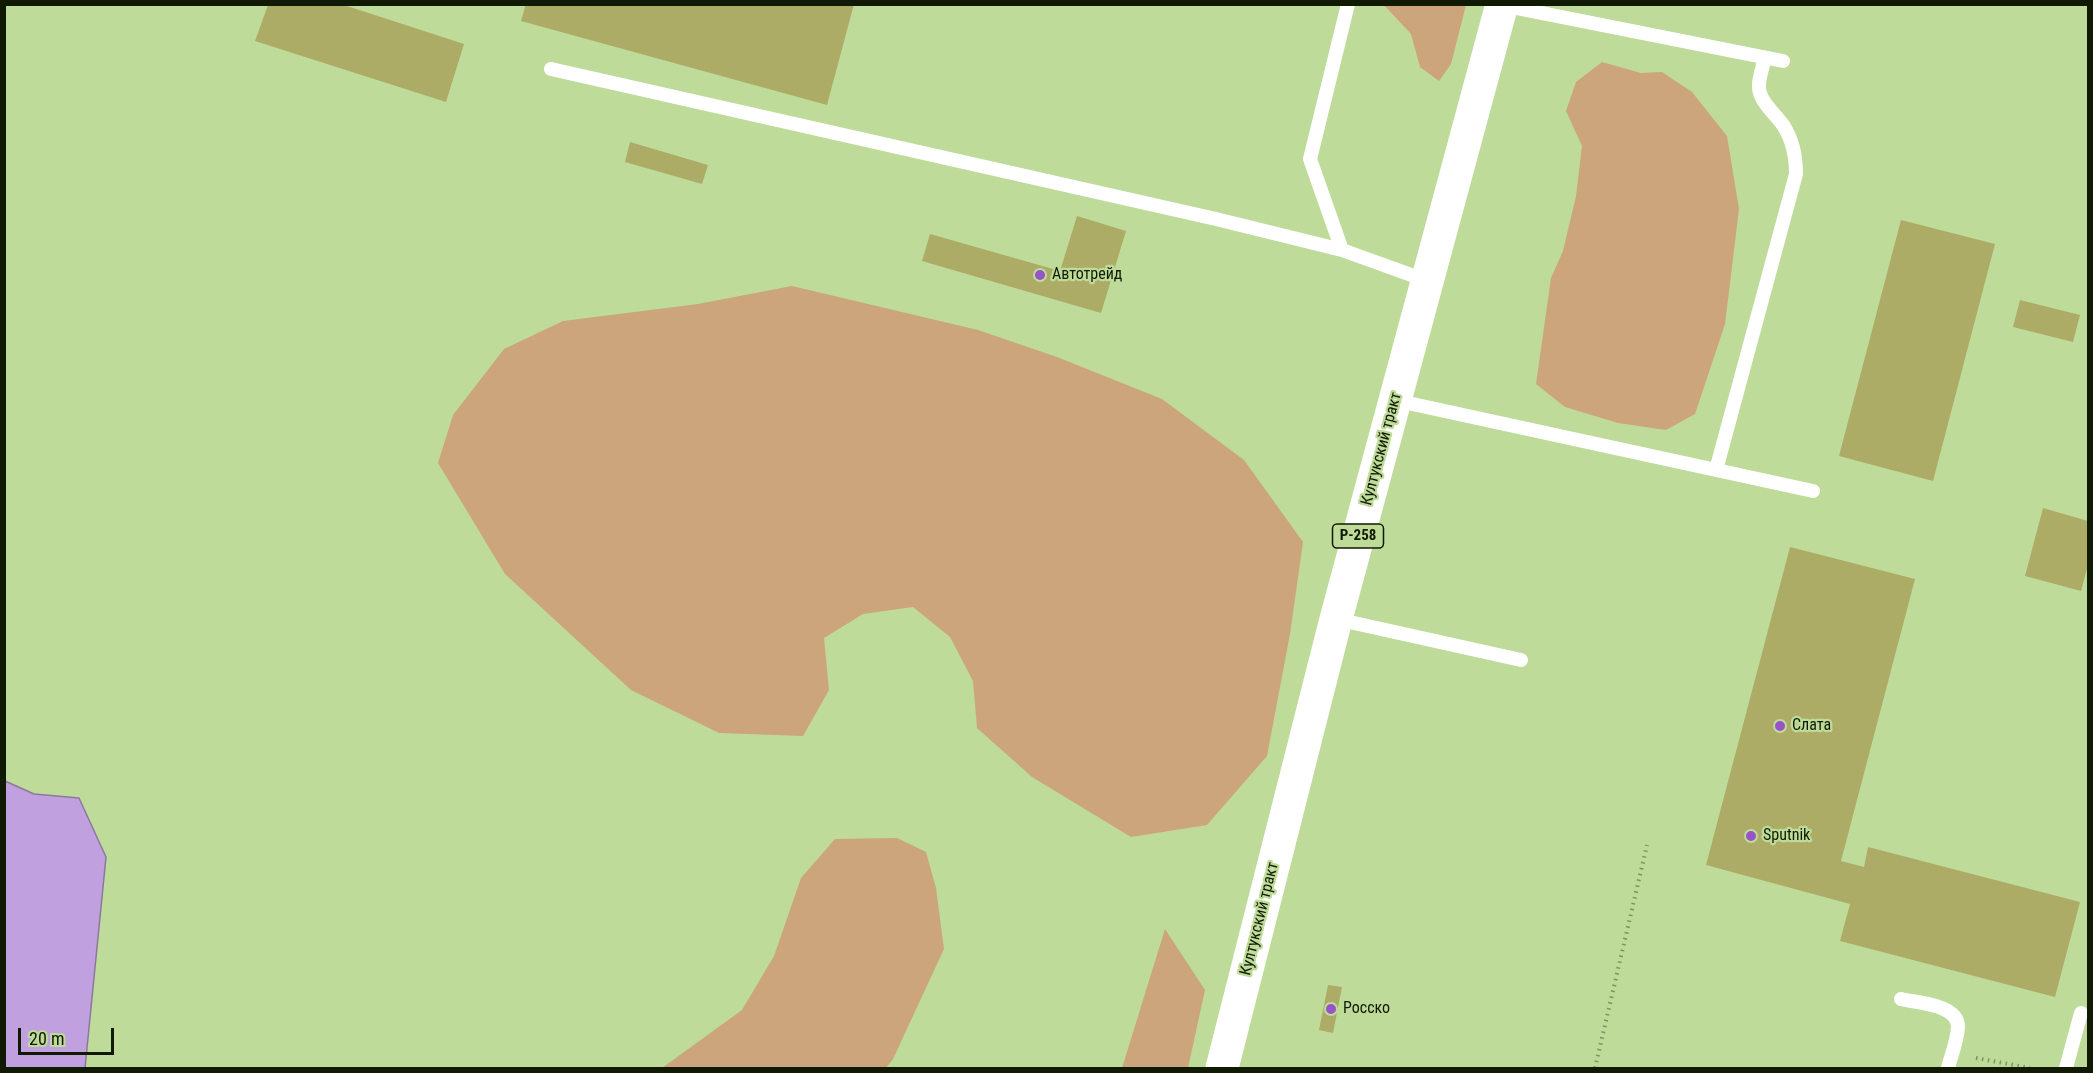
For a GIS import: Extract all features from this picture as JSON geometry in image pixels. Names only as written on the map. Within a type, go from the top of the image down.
[{"type":"main road","name":"Култукский тракт","points":[[1222,1068],[1336,619],[1501,5]]},
{"type":"lane","points":[[1342,250],[1310,159],[1348,4]]},
{"type":"lane","points":[[1501,5],[1783,62]]},
{"type":"lane","points":[[1716,470],[1796,174],[1796,157],[1791,140],[1783,125],[1764,101],[1758,87],[1765,58]]},
{"type":"lane","points":[[551,69],[1205,216],[1342,250],[1428,281]]},
{"type":"lane","points":[[1394,400],[1813,491]]},
{"type":"lane","points":[[1336,619],[1521,660]]},
{"type":"lane","points":[[1901,999],[1948,1010],[1958,1026],[1948,1068]]},
{"type":"lane","points":[[2066,1068],[2081,1013]]},
{"type":"path","points":[[1595,1068],[1647,845]]},
{"type":"path","points":[[1952,1053],[2030,1068]]},
{"type":"shaded area","points":[[1384,5],[1466,5],[1451,64],[1439,81],[1420,67],[1411,34]]},
{"type":"shaded area","points":[[1602,62],[1641,73],[1662,72],[1692,92],[1727,136],[1739,209],[1725,324],[1695,414],[1666,430],[1618,423],[1565,407],[1536,384],[1551,278],[1563,251],[1576,196],[1582,146],[1566,111],[1576,82]]},
{"type":"shaded area","points":[[792,286],[978,330],[1057,357],[1162,399],[1244,460],[1303,542],[1290,634],[1267,756],[1207,825],[1131,837],[1032,777],[977,728],[973,681],[950,637],[913,607],[863,614],[824,638],[829,690],[803,736],[719,733],[631,690],[505,574],[438,463],[453,415],[504,349],[563,321],[698,304]]},
{"type":"shaded area","points":[[5,781],[34,794],[79,798],[106,857],[85,1068],[5,1068]]},
{"type":"shaded area","points":[[897,838],[926,852],[936,888],[944,949],[893,1059],[886,1068],[662,1068],[742,1010],[774,956],[801,878],[835,839]]},
{"type":"shaded area","points":[[1165,929],[1205,990],[1188,1068],[1122,1068]]},
{"type":"building","points":[[526,4],[854,4],[827,105],[521,21]]},
{"type":"building","points":[[268,5],[344,5],[464,44],[446,102],[255,41]]},
{"type":"building","points":[[630,142],[708,165],[702,184],[625,162]]},
{"type":"building","points":[[1077,216],[1126,231],[1101,313],[922,261],[930,234],[1060,271]]},
{"type":"building","points":[[1901,220],[1995,244],[1933,481],[1839,456]]},
{"type":"building","points":[[2020,300],[2080,315],[2073,342],[2013,327]]},
{"type":"building","points":[[2043,508],[2088,521],[2088,565],[2081,591],[2025,576]]},
{"type":"building","points":[[1790,547],[1915,579],[1841,861],[1864,867],[1868,847],[2080,902],[2055,997],[1840,941],[1850,904],[1706,865]]},
{"type":"building","name":"Росско","points":[[1328,985],[1342,987],[1333,1033],[1319,1030]]},
{"type":"place","name":"Автотрейд","points":[[1040,275]]},
{"type":"place","name":"Слата","points":[[1780,726]]},
{"type":"place","name":"Sputnik","points":[[1751,836]]},
{"type":"place","name":"Росско","points":[[1331,1009]]}]
